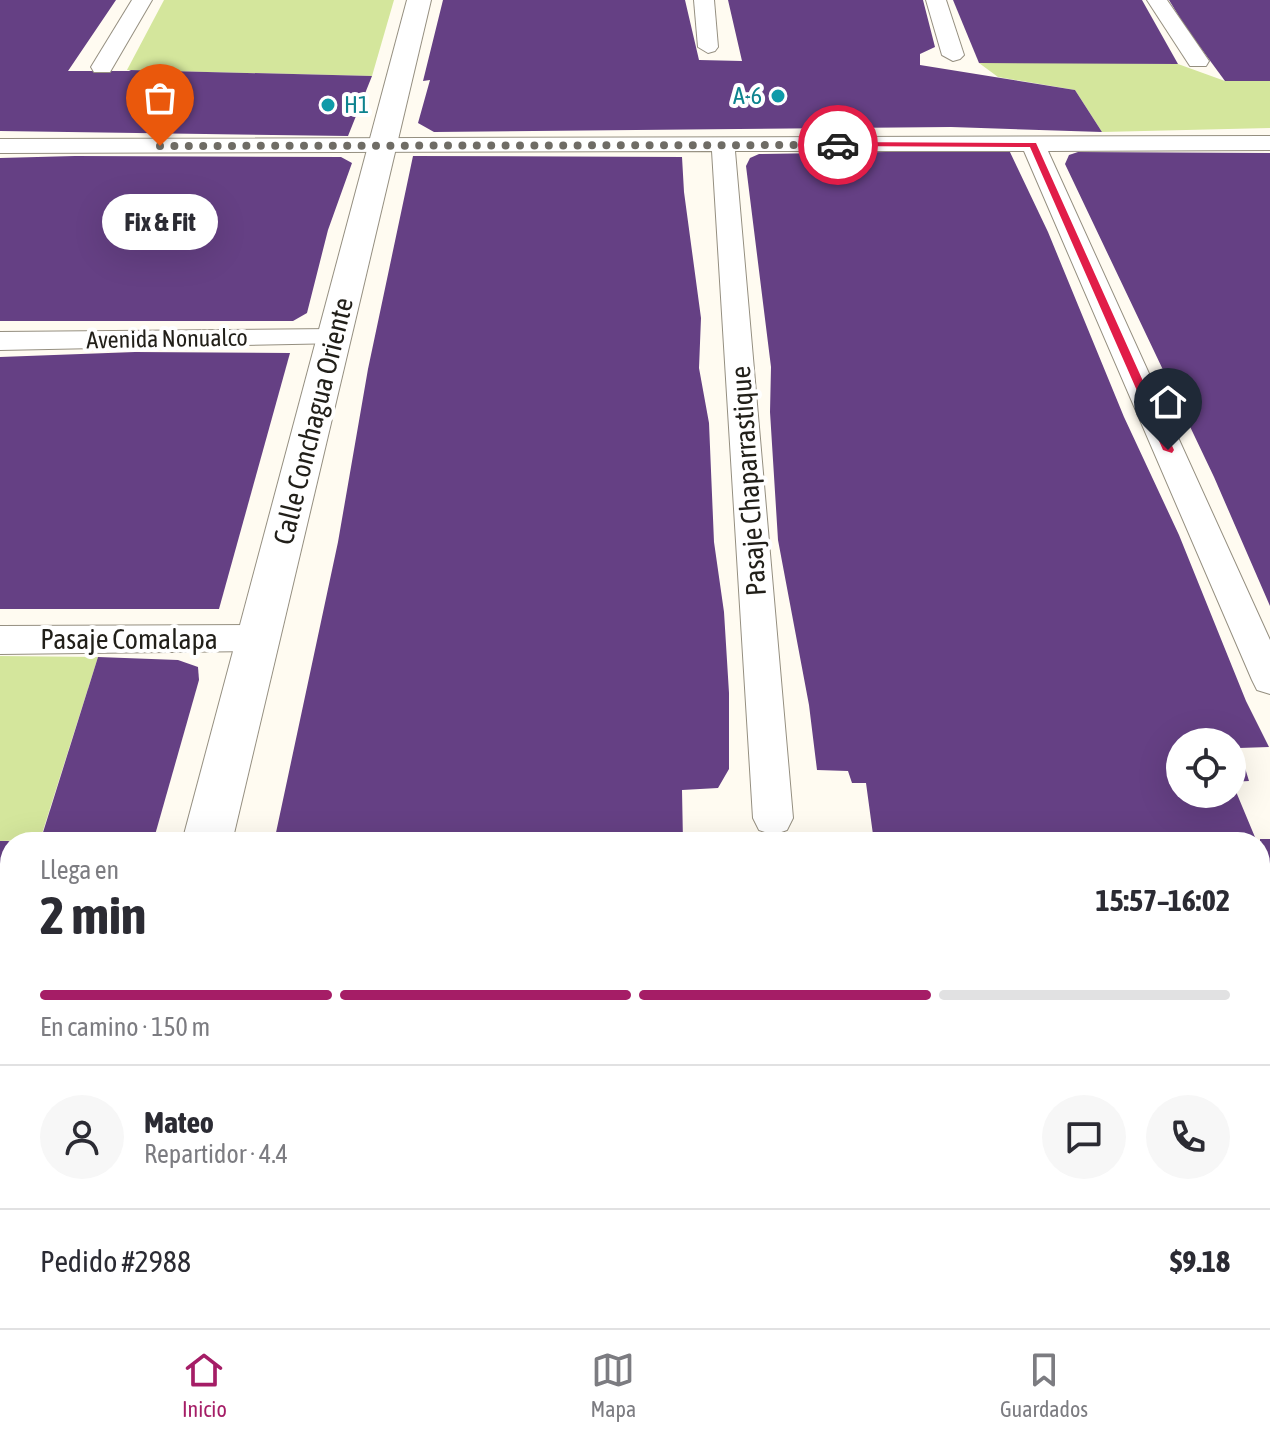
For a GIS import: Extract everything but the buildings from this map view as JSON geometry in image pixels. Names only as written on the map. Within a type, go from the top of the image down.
[{"type":"street","points":[[102,67],[142,0]]},
{"type":"street","name":"Calle Conchagua Oriente","points":[[210,832],[419,0]]},
{"type":"street","points":[[704,0],[708,47]]},
{"type":"street","points":[[936,0],[953,55]]},
{"type":"street","points":[[1157,0],[1198,61]]},
{"type":"street","points":[[0,146],[1270,143]]},
{"type":"street","points":[[1033,144],[1270,680]]},
{"type":"street","name":"Pasaje Chaparrastique","points":[[723,145],[773,818]]},
{"type":"street","name":"Avenida Nonualco","points":[[0,341],[333,337]]},
{"type":"street","name":"Pasaje Comalapa","points":[[0,640],[258,638]]},
{"type":"green space","points":[[164,0],[394,0],[372,76],[127,70]]},
{"type":"green space","points":[[979,63],[1178,64],[1225,81],[1270,81],[1270,128],[1102,132],[1075,90],[998,77]]},
{"type":"green space","points":[[0,656],[98,657],[43,832],[0,832]]},
{"type":"way so far","points":[[160,146],[838,145]]},
{"type":"place","name":"A-6","points":[[778,96]]},
{"type":"place","name":"H1","points":[[328,105]]},
{"type":"place","name":"Fix & Fit","points":[[160,146]]},
{"type":"route","points":[[838,145],[1033,144],[1168,450]]}]
